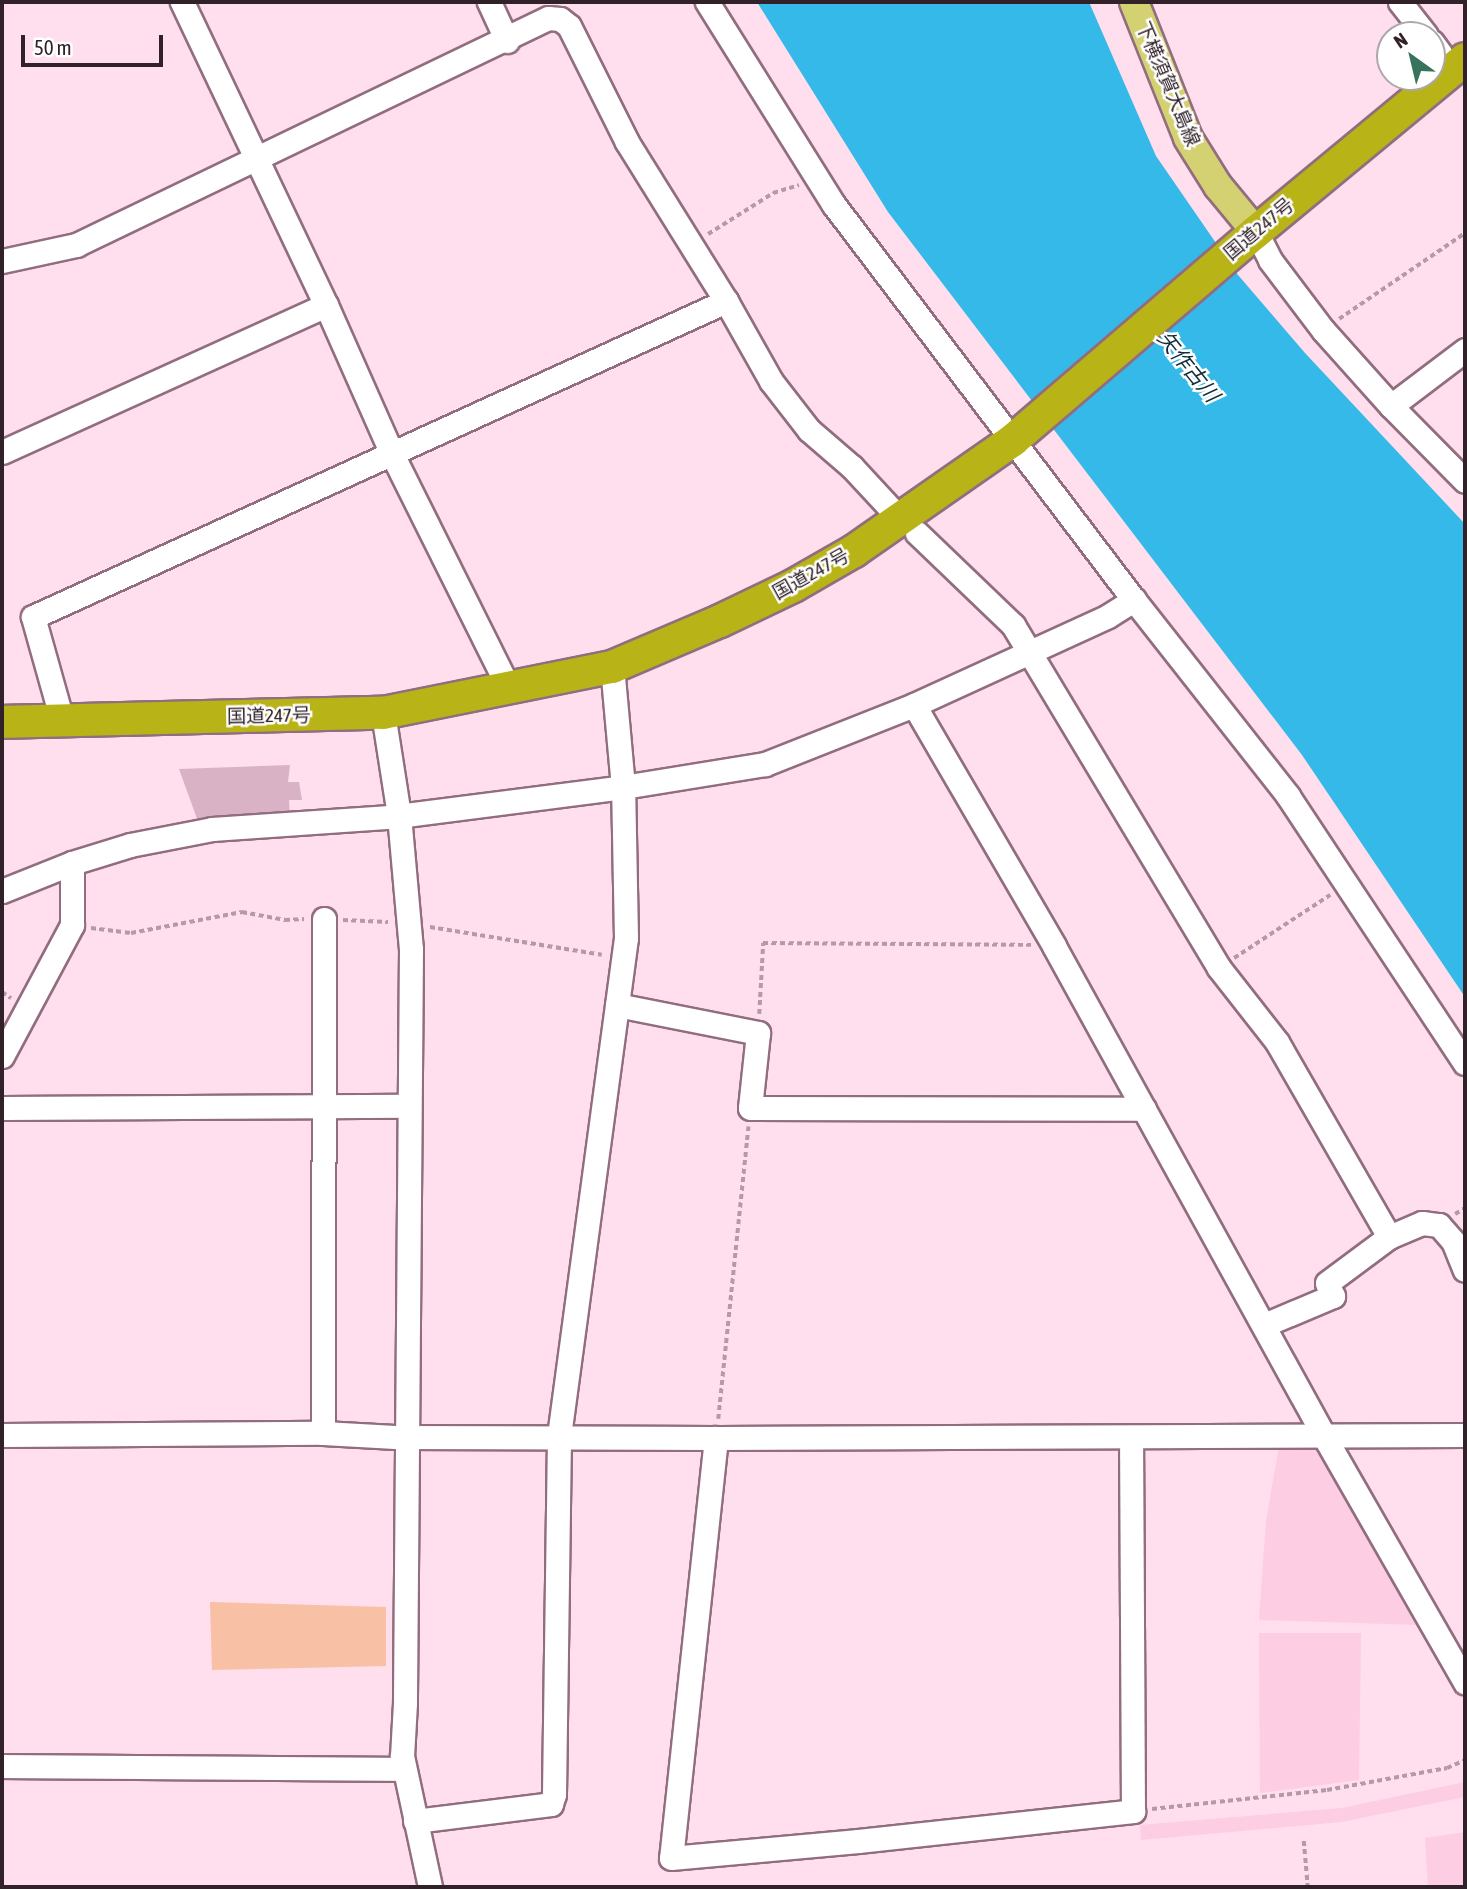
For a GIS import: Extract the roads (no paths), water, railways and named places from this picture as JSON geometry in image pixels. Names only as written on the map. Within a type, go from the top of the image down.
[{"type":"highway","name":"国道247号","points":[[2,722],[383,713],[612,667],[720,621],[854,551],[1013,440],[1256,232],[1397,91]]},
{"type":"main road","name":"下横須賀大島線","points":[[1134,2],[1188,138],[1217,186],[1256,232]]},
{"type":"street","points":[[183,2],[326,305],[392,454],[509,689]]},
{"type":"street","points":[[489,2],[507,41]]},
{"type":"street","points":[[707,2],[834,205],[1134,600],[1288,796],[1465,1063]]},
{"type":"street","points":[[1400,2],[1417,21]]},
{"type":"street","points":[[2,261],[76,245],[256,156],[507,41],[548,18],[560,19],[569,26],[626,142],[692,244],[771,381],[809,430],[852,467],[890,508]]},
{"type":"street","points":[[1256,232],[1270,260],[1323,330],[1391,407],[1465,481]]},
{"type":"street","points":[[62,720],[33,617],[726,301]]},
{"type":"street","points":[[2,452],[326,305]]},
{"type":"street","points":[[1391,407],[1465,349]]},
{"type":"street","points":[[917,533],[1013,625],[1219,968],[1277,1042],[1389,1237]]},
{"type":"street","points":[[2,891],[72,863],[130,845],[212,829],[399,815],[623,788],[765,764],[914,705],[1030,652],[1134,600]]},
{"type":"street","points":[[415,1821],[551,1804],[559,1437],[626,938],[623,788],[612,667]]},
{"type":"street","points":[[914,705],[1054,946],[1324,1436],[1465,1682]]},
{"type":"street","points":[[383,713],[399,815],[410,926],[405,1703],[402,1755],[430,1887]]},
{"type":"street","points":[[2,1056],[72,925],[72,863]]},
{"type":"street","points":[[323,1433],[324,919]]},
{"type":"street","points":[[617,1005],[758,1032],[750,1108],[1144,1109]]},
{"type":"street","points":[[2,1108],[410,1106]]},
{"type":"street","points":[[1264,1325],[1333,1296],[1327,1283],[1389,1237],[1422,1223],[1439,1225],[1453,1241],[1465,1270]]},
{"type":"street","points":[[2,1436],[323,1433],[406,1437],[716,1438],[1465,1435]]},
{"type":"street","points":[[716,1438],[671,1858],[858,1842],[1133,1811],[1131,1438]]},
{"type":"street","points":[[2,1766],[404,1769]]},
{"type":"water","name":"矢作古川","points":[[757,2],[1089,2],[1156,156],[1238,275],[1305,353],[1465,524],[1465,997],[1302,755],[888,212]]}]
